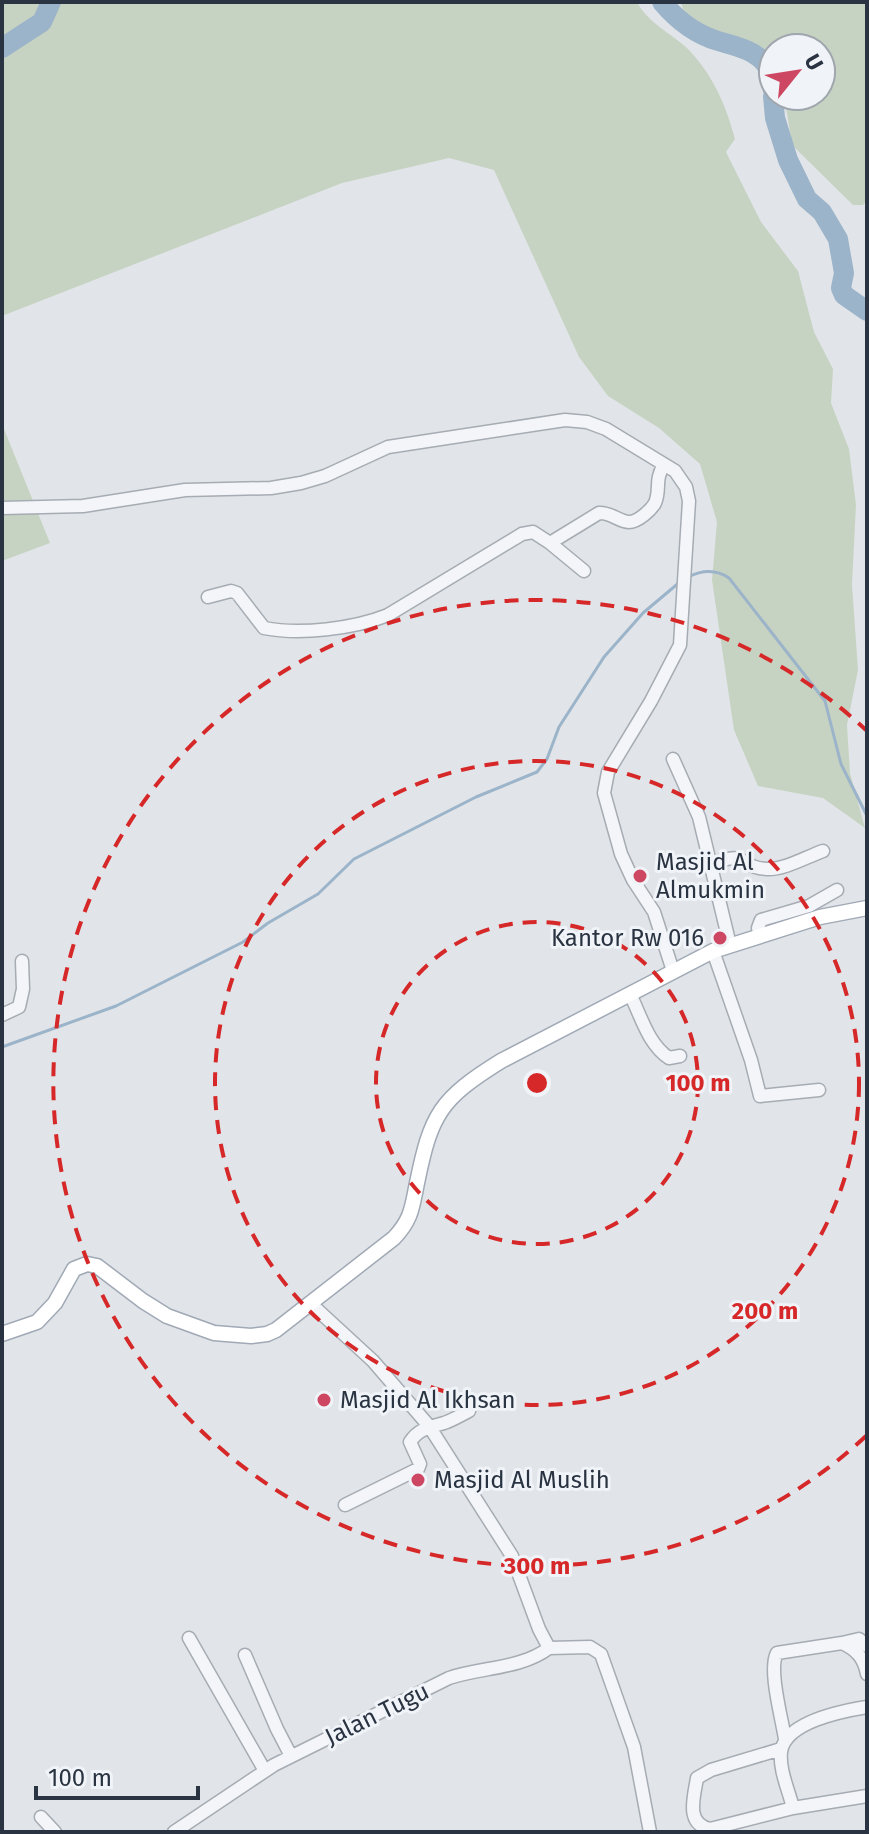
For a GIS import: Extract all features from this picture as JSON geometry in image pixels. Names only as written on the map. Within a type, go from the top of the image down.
[{"type":"main road","points":[[2,1334],[37,1322],[55,1303],[74,1269],[87,1264],[97,1266],[167,1316],[214,1333],[267,1334],[394,1238],[409,1222],[426,1138],[449,1099],[472,1079],[713,951],[820,917],[867,908]]},
{"type":"street","points":[[2,508],[83,506],[185,490],[286,485],[325,476],[388,447],[565,420],[587,422],[606,429],[675,471],[689,501],[684,557],[683,632],[674,661],[608,772],[604,793],[621,854],[633,880],[654,912],[673,971]]},
{"type":"street","points":[[550,543],[599,513],[608,512],[626,523],[638,521],[655,503],[657,475],[664,465]]},
{"type":"street","points":[[208,597],[231,591],[237,593],[264,628],[344,627],[388,615],[522,534],[533,532],[584,571]]},
{"type":"street","points":[[673,759],[699,817],[730,945]]},
{"type":"street","points":[[712,864],[736,857],[765,869],[774,868],[823,851]]},
{"type":"street","points":[[760,935],[758,928],[761,920],[809,906],[837,890]]},
{"type":"street","points":[[713,951],[751,1060],[760,1096],[819,1090]]},
{"type":"street","points":[[2,1015],[19,1007],[23,989],[22,961]]},
{"type":"street","points":[[630,994],[661,1053],[669,1058],[680,1056]]},
{"type":"street","points":[[310,1303],[373,1361],[429,1426],[512,1556],[549,1648],[590,1647],[604,1660],[634,1747],[650,1832]]},
{"type":"street","points":[[345,1505],[418,1469],[420,1464],[410,1442],[413,1436],[429,1426],[443,1424],[469,1411]]},
{"type":"street","points":[[189,1638],[265,1771]]},
{"type":"street","points":[[793,1808],[781,1761],[783,1744],[774,1658],[783,1651],[859,1639],[867,1646]]},
{"type":"street","points":[[842,1643],[860,1654],[866,1665]]},
{"type":"street","name":"Jalan Tugu","points":[[174,1832],[291,1756],[449,1678],[473,1670],[518,1663],[537,1657],[549,1648]]},
{"type":"street","points":[[245,1655],[291,1756]]},
{"type":"street","points":[[867,1707],[826,1716],[794,1731],[783,1744],[702,1773],[697,1778],[693,1812],[695,1821],[701,1827],[710,1829],[793,1808],[867,1796]]},
{"type":"street","points":[[41,1817],[55,1832]]},
{"type":"green space","points":[[2,2],[637,2],[653,22],[688,49],[705,69],[723,102],[735,139],[726,152],[761,222],[798,271],[814,332],[833,369],[831,403],[849,449],[856,505],[852,585],[858,670],[847,725],[850,773],[865,828],[823,798],[758,786],[734,730],[712,580],[717,522],[700,464],[659,428],[608,396],[579,357],[494,170],[449,158],[342,183],[2,316]]},
{"type":"green space","points":[[681,2],[867,2],[867,201],[863,205],[853,205],[792,145],[787,112],[837,112],[837,32],[757,32],[757,65],[741,42],[697,24],[684,11]]},
{"type":"green space","points":[[2,424],[50,543],[2,561]]},
{"type":"waterway","points":[[2,48],[42,22],[51,2]]},
{"type":"waterway","points":[[662,2],[694,30],[757,56]]},
{"type":"waterway","points":[[774,112],[788,160],[807,199],[822,212],[838,239],[844,295],[867,311]]},
{"type":"waterway","points":[[688,577],[709,572],[729,578],[825,701],[841,764],[867,816]]},
{"type":"waterway","points":[[2,1047],[116,1006],[243,942],[268,923],[318,894],[354,859],[476,797],[537,772],[547,759],[559,727],[604,657],[643,613],[681,581]]},
{"type":"place","name":"Masjid Al Almukmin","points":[[640,876]]},
{"type":"place","name":"Kantor Rw 016","points":[[720,938]]},
{"type":"place","name":"Masjid Al Ikhsan","points":[[324,1400]]},
{"type":"place","name":"Masjid Al Muslih","points":[[418,1480]]}]
